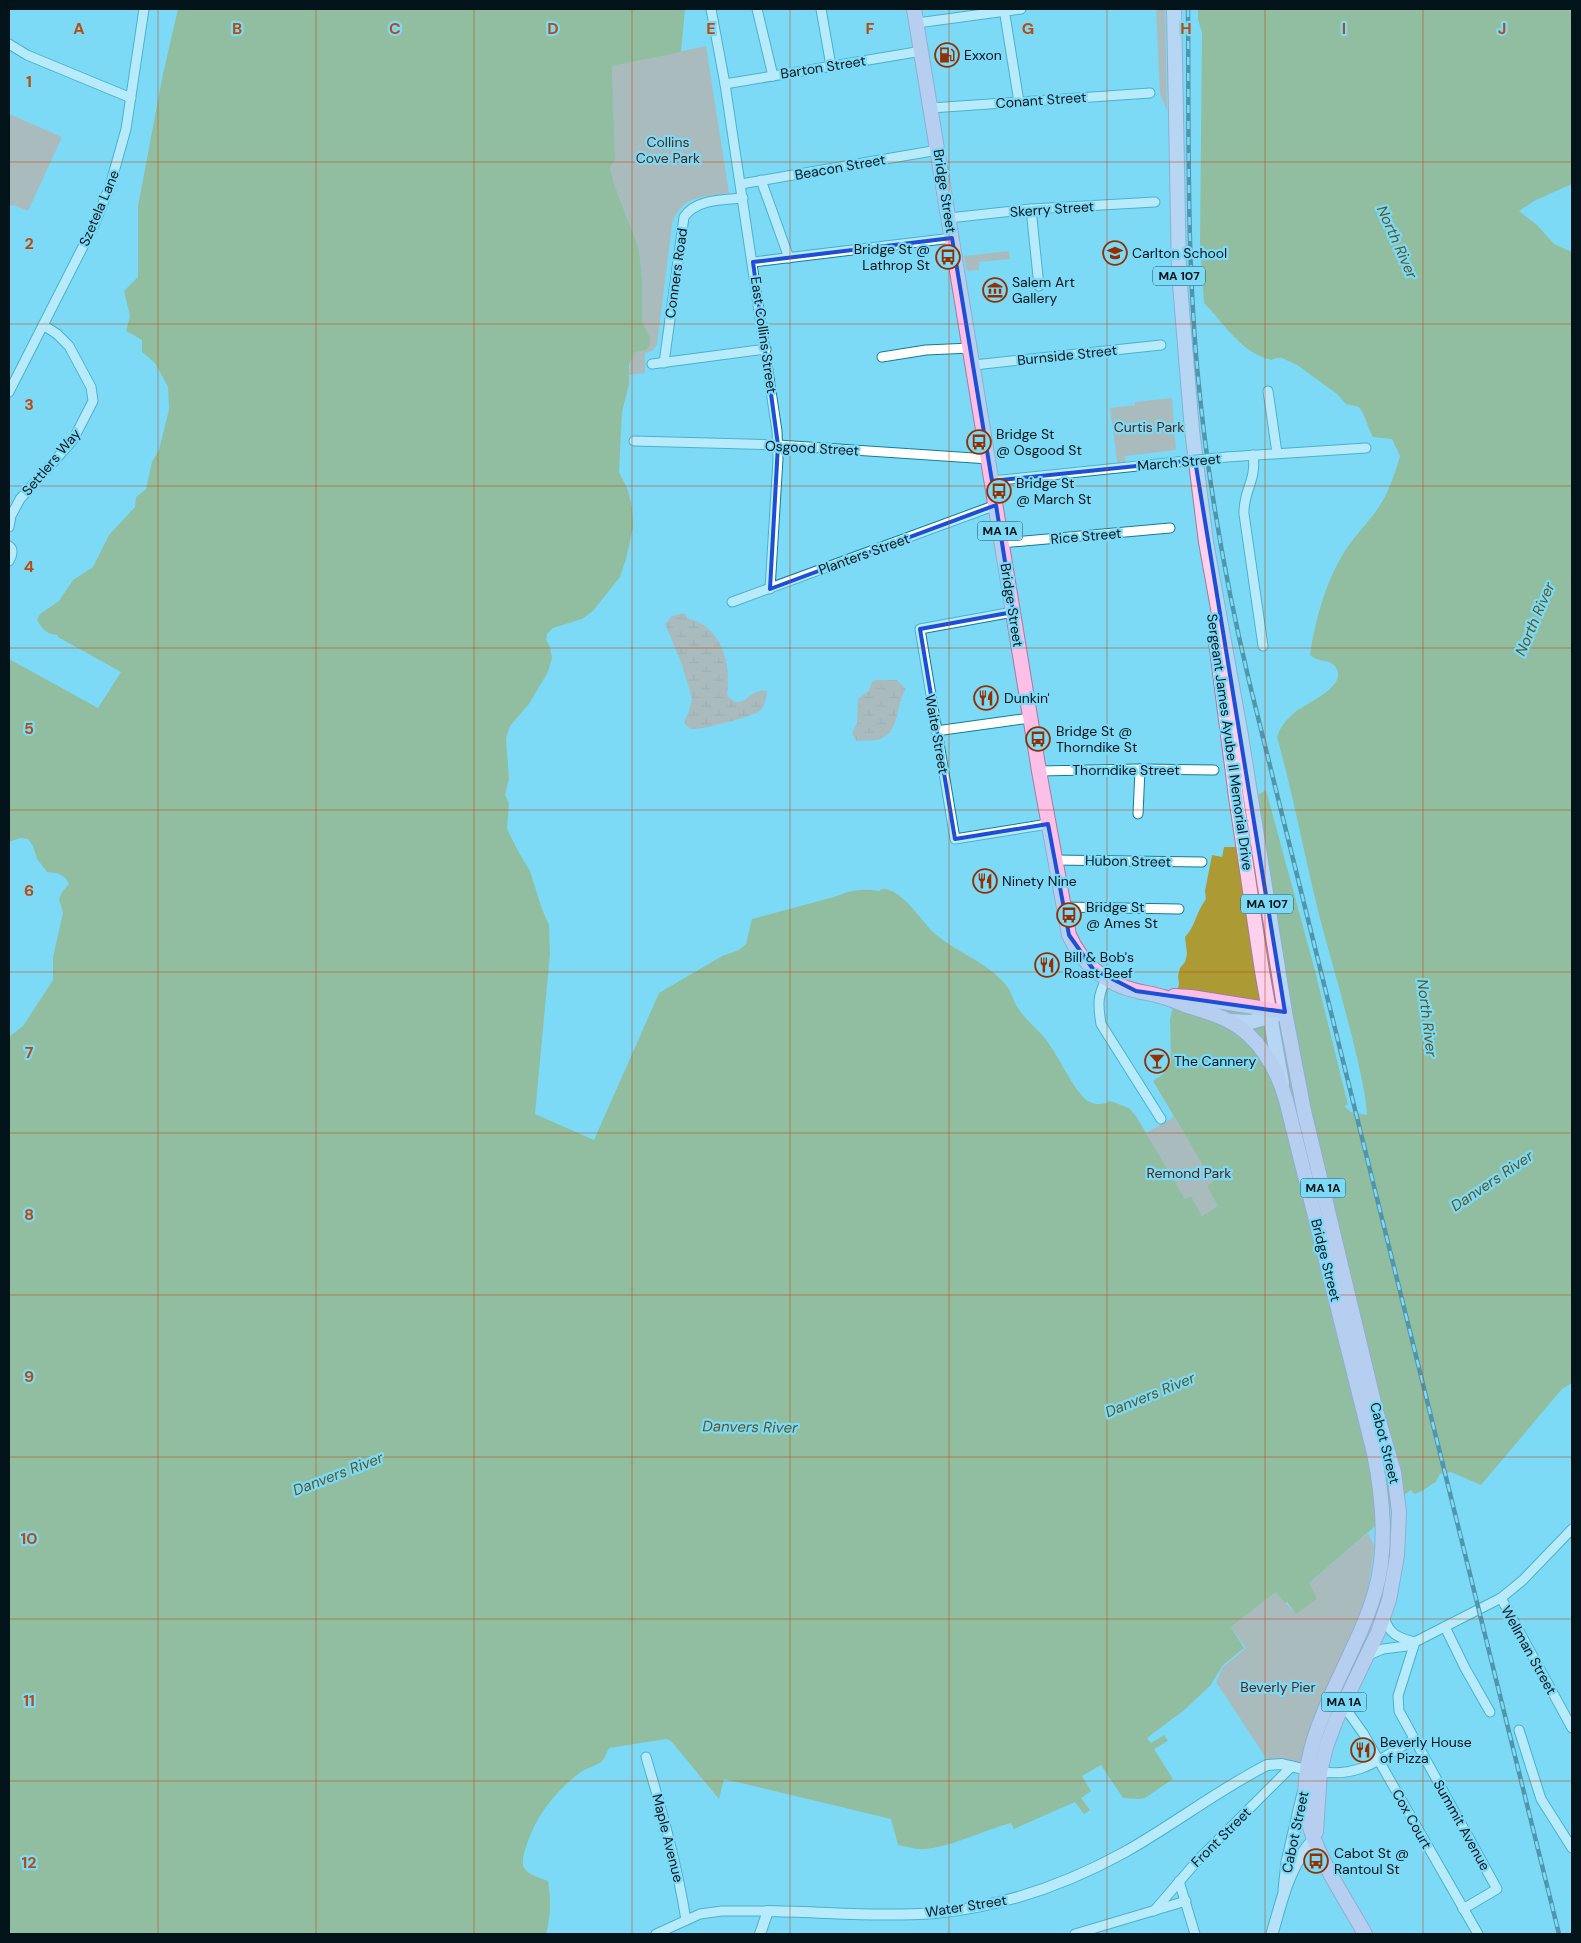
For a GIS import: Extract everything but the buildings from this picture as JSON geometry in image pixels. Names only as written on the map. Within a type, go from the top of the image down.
[{"type":"highway","name":"Bridge Street","points":[[914,9],[974,365],[1030,718],[1069,935],[1075,947],[1091,967],[1107,979],[1126,988],[1164,997],[1230,1021],[1263,1050],[1277,1074],[1283,1090],[1359,1367]]},
{"type":"highway","name":"Bridge Street","points":[[1164,997],[1191,997],[1270,1014],[1285,1012],[1304,1111],[1359,1367]]},
{"type":"highway","name":"Cabot Street","points":[[1311,1775],[1320,1724],[1369,1610],[1379,1569],[1382,1529],[1381,1491],[1359,1367]]},
{"type":"highway","name":"Cabot Street","points":[[1311,1775],[1384,1617],[1395,1572],[1398,1541],[1396,1487],[1391,1457],[1359,1367]]},
{"type":"highway","name":"MA 1A","points":[[1311,1775],[1307,1812],[1315,1838],[1328,1868],[1365,1934]]},
{"type":"main road","name":"Sergeant James Ayube II Memorial Drive","points":[[1174,9],[1178,232],[1182,322],[1190,420],[1236,797],[1283,1090]]},
{"type":"main road","name":"Sergeant James Ayube II Memorial Drive","points":[[1206,542],[1222,624],[1285,1012]]},
{"type":"main road","name":"Bridge Street","points":[[1230,1021],[1251,1022],[1270,1014]]},
{"type":"main road","name":"Cabot Street","points":[[1284,1890],[1287,1862],[1311,1775]]},
{"type":"main road","name":"Cabot Street","points":[[1272,1934],[1284,1890],[1298,1859],[1315,1838]]},
{"type":"street","name":"Szetela Lane","points":[[9,392],[104,203],[120,158],[144,9]]},
{"type":"street","name":"East Collins Street","points":[[711,9],[725,84],[753,262],[778,445],[770,589]]},
{"type":"street","points":[[757,9],[773,76]]},
{"type":"street","points":[[821,9],[831,66]]},
{"type":"street","points":[[917,24],[1021,9]]},
{"type":"street","points":[[1004,10],[1019,102]]},
{"type":"street","points":[[9,44],[27,55],[131,98]]},
{"type":"street","name":"Barton Street","points":[[725,84],[922,51]]},
{"type":"street","name":"Conant Street","points":[[931,108],[1150,93]]},
{"type":"street","name":"Beacon Street","points":[[741,184],[938,150]]},
{"type":"street","points":[[761,180],[789,258]]},
{"type":"street","name":"Conners Road","points":[[664,363],[684,217],[688,210],[696,206],[743,198]]},
{"type":"street","name":"Skerry Street","points":[[949,218],[1031,209],[1155,202]]},
{"type":"street","points":[[1031,209],[1040,286]]},
{"type":"street","points":[[753,262],[952,238]]},
{"type":"street","name":"Settlers Way","points":[[9,527],[11,516],[20,499],[73,440],[93,401],[91,387],[69,346],[57,334],[43,326]]},
{"type":"street","name":"Burnside Street","points":[[974,365],[1161,345]]},
{"type":"street","points":[[882,357],[926,350],[971,348]]},
{"type":"street","points":[[652,364],[766,349]]},
{"type":"street","points":[[1268,391],[1277,453]]},
{"type":"street","name":"Osgood Street","points":[[634,441],[778,445],[989,459]]},
{"type":"street","name":"March Street","points":[[992,481],[1253,455],[1366,448]]},
{"type":"street","points":[[1253,455],[1254,474],[1243,504],[1263,646]]},
{"type":"street","name":"Planters Street","points":[[732,602],[996,505]]},
{"type":"street","name":"Rice Street","points":[[1001,544],[1170,528]]},
{"type":"street","points":[[9,546],[12,551],[9,560]]},
{"type":"street","name":"Waite Street","points":[[1013,612],[920,629],[936,732],[955,839],[1048,824]]},
{"type":"street","points":[[936,732],[1030,718]]},
{"type":"street","points":[[1138,814],[1140,769]]},
{"type":"street","name":"Thorndike Street","points":[[1039,771],[1214,770]]},
{"type":"street","name":"Hubon Street","points":[[1054,860],[1202,862]]},
{"type":"street","points":[[1063,907],[1179,909]]},
{"type":"street","points":[[1107,979],[1099,996],[1098,1005],[1101,1024],[1160,1119]]},
{"type":"street","points":[[1366,1656],[1383,1649],[1400,1648],[1415,1642],[1501,1598],[1523,1580],[1572,1530]]},
{"type":"street","name":"Wellman Street","points":[[1501,1598],[1572,1728]]},
{"type":"street","points":[[1384,1617],[1390,1632],[1402,1639],[1415,1642]]},
{"type":"street","points":[[1445,1627],[1490,1712]]},
{"type":"street","name":"Summit Avenue","points":[[1415,1642],[1400,1688],[1398,1704],[1404,1722],[1497,1889],[1463,1908]]},
{"type":"street","name":"Cox Court","points":[[1343,1705],[1363,1732],[1478,1934]]},
{"type":"street","points":[[1519,1730],[1541,1799],[1572,1848]]},
{"type":"street","points":[[1311,1775],[1351,1772],[1379,1760],[1414,1739]]},
{"type":"street","name":"Maple Avenue","points":[[646,1757],[667,1826],[679,1877],[686,1920]]},
{"type":"street","name":"Water Street","points":[[656,1934],[700,1914],[716,1912],[768,1911],[915,1914],[974,1908],[1015,1898],[1062,1881],[1126,1851],[1267,1765],[1292,1766],[1311,1775]]},
{"type":"street","name":"Front Street","points":[[1154,1911],[1196,1860],[1292,1766]]},
{"type":"street","points":[[1179,1881],[1195,1934]]},
{"type":"street","points":[[1075,1934],[1104,1930],[1186,1901]]},
{"type":"street","points":[[760,1934],[768,1911]]},
{"type":"highlighted area","points":[[952,238],[992,481],[1195,460],[1285,1012],[1136,991],[1093,969],[1069,935],[1048,824],[955,839],[920,629],[1013,612],[996,505],[770,589],[778,445],[753,262]]},
{"type":"green space","points":[[1156,9],[1165,9],[1167,111],[1160,94]]},
{"type":"green space","name":"Collins Cove Park","points":[[706,46],[729,193],[694,199],[681,207],[676,214],[672,224],[657,345],[652,351],[645,353],[645,373],[629,375],[631,358],[647,332],[642,321],[642,278],[639,249],[614,184],[610,168],[615,159],[612,66]]},
{"type":"green space","points":[[9,114],[62,137],[28,211],[14,205],[9,206]]},
{"type":"green space","points":[[1009,251],[1010,259],[979,262],[979,270],[967,271],[964,256]]},
{"type":"green space","name":"Curtis Park","points":[[1172,398],[1176,450],[1125,456],[1126,467],[1118,468],[1110,408],[1135,405],[1135,402]]},
{"type":"green space","points":[[684,613],[689,619],[700,623],[709,630],[722,648],[728,671],[727,694],[732,700],[742,701],[755,692],[767,691],[765,703],[760,710],[754,714],[726,723],[692,729],[686,725],[684,722],[692,699],[681,662],[665,624],[672,616]]},
{"type":"green space","points":[[875,680],[897,680],[906,689],[900,702],[895,724],[887,735],[878,740],[857,741],[852,734],[857,723],[858,699],[869,690],[872,682]]},
{"type":"green space","name":"Remond Park","points":[[1174,1117],[1214,1182],[1218,1206],[1202,1216],[1191,1196],[1185,1199],[1146,1133]]},
{"type":"green space","name":"Beverly Pier","points":[[1368,1533],[1374,1546],[1366,1604],[1301,1762],[1268,1761],[1216,1682],[1223,1667],[1246,1648],[1231,1627],[1276,1592],[1296,1614],[1309,1583]]},
{"type":"water","points":[[178,9],[685,9],[681,52],[612,66],[615,159],[610,168],[614,184],[639,249],[642,278],[642,321],[650,338],[650,344],[646,350],[635,352],[629,365],[629,385],[622,412],[619,472],[628,490],[632,508],[633,527],[626,559],[620,577],[593,611],[582,619],[553,628],[547,634],[546,640],[550,647],[552,658],[548,672],[529,704],[510,726],[506,738],[509,779],[505,795],[509,803],[507,829],[530,871],[549,925],[550,954],[535,1114],[594,1140],[659,993],[722,956],[739,950],[746,944],[752,919],[851,891],[889,890],[896,893],[910,905],[932,931],[950,945],[990,969],[998,977],[1008,988],[1021,1012],[1049,1043],[1072,1083],[1086,1100],[1096,1104],[1110,1101],[1129,1108],[1136,1116],[1185,1199],[1191,1196],[1202,1216],[1218,1206],[1207,1186],[1213,1182],[1153,1081],[1162,1075],[1171,1063],[1170,1019],[1179,984],[1180,968],[1185,962],[1187,954],[1185,937],[1206,899],[1205,891],[1212,855],[1222,857],[1224,847],[1235,847],[1258,795],[1266,790],[1314,967],[1348,1105],[1344,1106],[1351,1112],[1367,1115],[1364,1088],[1354,1046],[1317,906],[1277,737],[1282,727],[1292,715],[1325,693],[1337,680],[1338,672],[1334,665],[1310,655],[1318,616],[1326,590],[1343,554],[1383,501],[1393,479],[1400,456],[1392,439],[1373,437],[1359,407],[1346,404],[1337,394],[1297,365],[1282,358],[1271,360],[1250,351],[1204,303],[1200,242],[1202,33],[1198,19],[1198,9],[1572,9],[1572,184],[1534,201],[1519,211],[1537,225],[1554,244],[1572,252],[1572,1383],[1562,1389],[1481,1485],[1451,1472],[1440,1474],[1436,1482],[1420,1492],[1414,1494],[1411,1490],[1392,1504],[1373,1528],[1309,1583],[1317,1599],[1296,1614],[1276,1592],[1231,1627],[1244,1648],[1223,1665],[1210,1686],[1183,1711],[1147,1738],[1151,1743],[1164,1735],[1168,1741],[1154,1749],[1173,1779],[1145,1798],[1123,1798],[1101,1765],[1082,1776],[1091,1791],[1081,1798],[1090,1810],[1084,1814],[1075,1802],[1014,1829],[1011,1823],[939,1847],[917,1849],[898,1845],[891,1819],[724,1779],[719,1799],[671,1741],[666,1739],[609,1748],[602,1761],[569,1781],[541,1814],[527,1844],[523,1865],[528,1872],[548,1881],[550,1908],[546,1934],[9,1934],[9,1037],[23,1026],[53,980],[53,957],[63,913],[59,899],[69,884],[63,876],[47,872],[37,859],[33,846],[28,839],[20,838],[9,842],[9,659],[98,708],[121,672],[58,637],[58,635],[50,634],[43,629],[37,620],[40,614],[59,601],[73,580],[93,567],[109,535],[135,507],[136,497],[146,489],[152,462],[159,450],[169,410],[168,387],[155,363],[142,352],[142,340],[126,331],[130,316],[124,291],[138,277],[138,206],[163,74]]},
{"type":"railway","points":[[1188,9],[1189,207],[1196,356],[1210,476],[1227,581],[1250,685],[1559,1934]]},
{"type":"place","name":"Exxon","points":[[947,55]]},
{"type":"place","name":"Carlton School","points":[[1115,253]]},
{"type":"place","name":"Bridge St @ Lathrop St","points":[[948,257]]},
{"type":"place","name":"Salem Art Gallery","points":[[995,290]]},
{"type":"place","name":"Bridge St @ Osgood St","points":[[979,442]]},
{"type":"place","name":"Bridge St @ March St","points":[[999,491]]},
{"type":"place","name":"Dunkin'","points":[[986,698]]},
{"type":"place","name":"Bridge St @ Thorndike St","points":[[1038,739]]},
{"type":"place","name":"Ninety Nine","points":[[985,881]]},
{"type":"place","name":"Bridge St @ Ames St","points":[[1069,915]]},
{"type":"place","name":"Bill & Bob's Roast Beef","points":[[1047,965]]},
{"type":"place","name":"The Cannery","points":[[1157,1061]]},
{"type":"place","name":"Beverly House of Pizza","points":[[1363,1750]]},
{"type":"place","name":"Cabot St @ Rantoul St","points":[[1316,1861]]},
{"type":"water label","name":"North River","points":[[1397,242]]},
{"type":"water label","name":"North River","points":[[1535,619]]},
{"type":"water label","name":"North River","points":[[1427,1018]]},
{"type":"water label","name":"Danvers River","points":[[1492,1181]]},
{"type":"water label","name":"Danvers River","points":[[1150,1395]]},
{"type":"water label","name":"Danvers River","points":[[750,1427]]},
{"type":"water label","name":"Danvers River","points":[[338,1474]]}]
